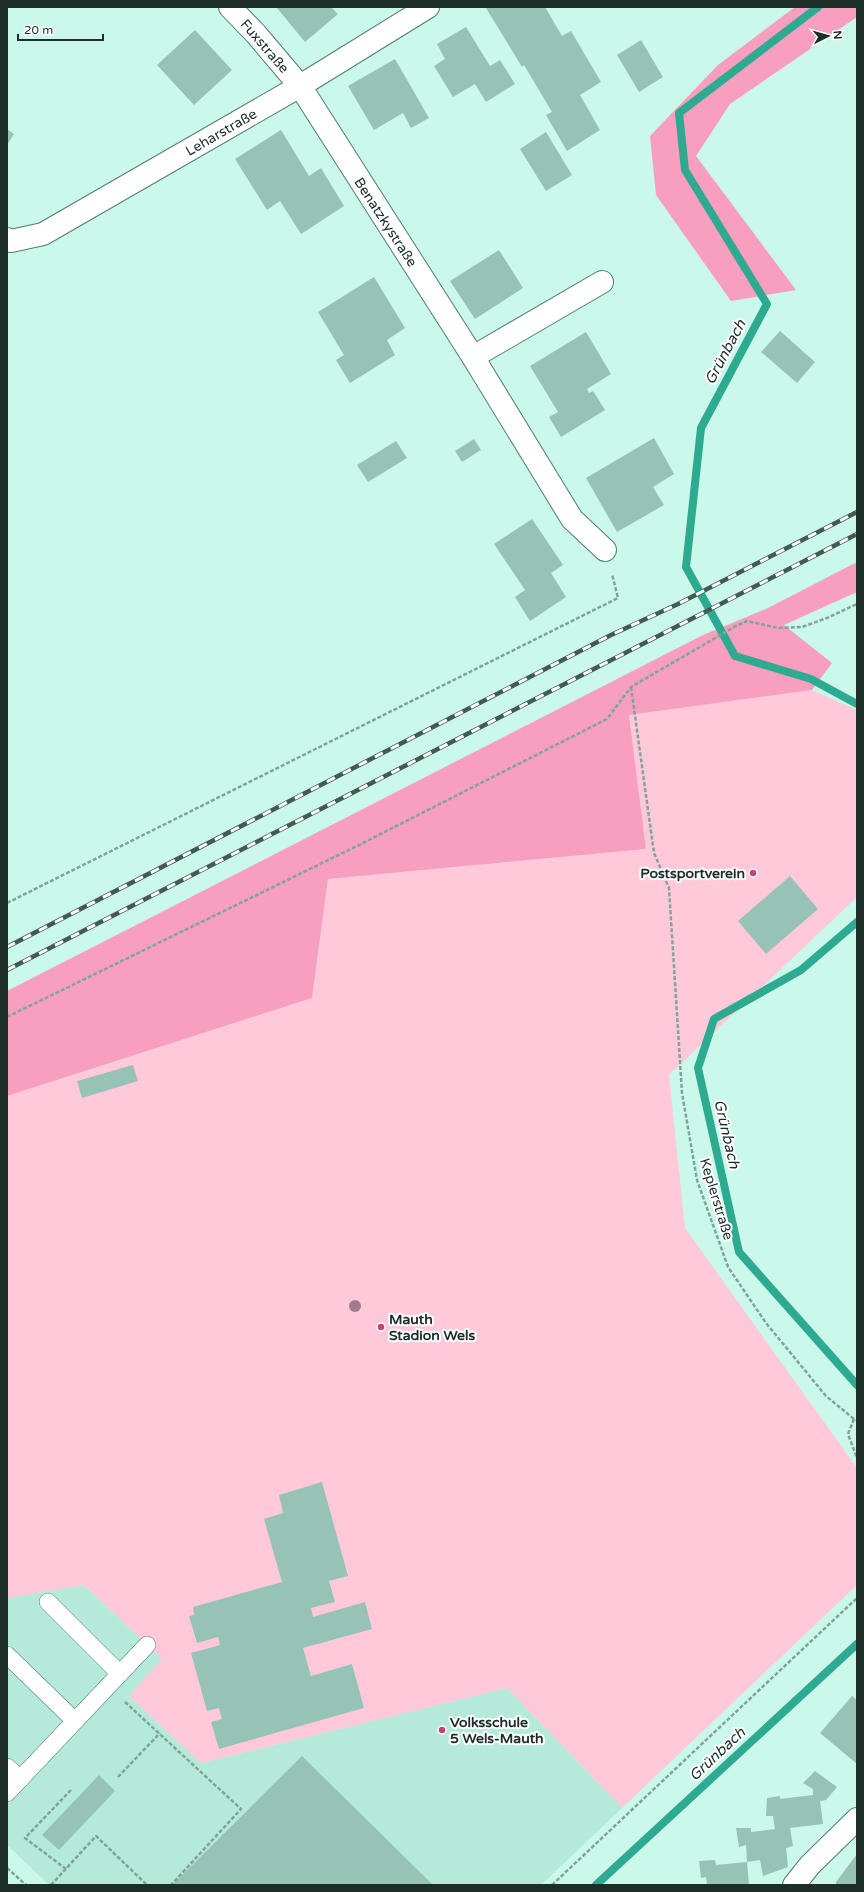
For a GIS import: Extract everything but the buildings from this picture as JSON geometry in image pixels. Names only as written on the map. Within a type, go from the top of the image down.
[{"type":"street","name":"Fuxstraße","points":[[230,7],[256,34],[300,86]]},
{"type":"street","name":"Leharstraße","points":[[7,239],[11,241],[43,234],[300,86],[428,7]]},
{"type":"street","name":"Benatzkystraße","points":[[300,86],[473,358],[572,520],[605,550]]},
{"type":"street","points":[[473,358],[602,282]]},
{"type":"street","points":[[794,1885],[810,1865],[857,1819]]},
{"type":"lane","points":[[48,1602],[120,1674]]},
{"type":"lane","points":[[7,1793],[147,1645]]},
{"type":"lane","points":[[7,1655],[75,1722]]},
{"type":"lane","points":[[7,1767],[20,1779]]},
{"type":"path","points":[[7,903],[618,598],[605,550]]},
{"type":"path","points":[[7,1017],[361,844],[607,719],[631,686],[736,626],[747,621],[778,628],[802,627],[827,618],[857,604]]},
{"type":"path","name":"Keplerstraße","points":[[631,686],[654,853],[669,888],[682,1093],[697,1180],[728,1267],[766,1323],[826,1396],[855,1420]]},
{"type":"path","points":[[855,1420],[848,1434],[857,1458]]},
{"type":"path","points":[[552,1885],[857,1598]]},
{"type":"path","points":[[108,1686],[242,1809],[171,1885]]},
{"type":"path","points":[[118,1777],[160,1733]]},
{"type":"path","points":[[66,1869],[25,1838],[70,1790]]},
{"type":"path","points":[[51,1885],[96,1836],[147,1885]]},
{"type":"path","points":[[7,1868],[26,1885]]},
{"type":"shaded area","points":[[795,7],[857,7],[857,17],[730,104],[696,156],[796,290],[731,301],[656,195],[650,136],[718,65]]},
{"type":"shaded area","points":[[857,562],[857,592],[784,625],[832,663],[812,690],[629,715],[646,849],[328,879],[312,998],[7,1096],[7,991],[703,635],[768,608]]},
{"type":"shaded area","name":"Mauth Stadion Wels","points":[[812,690],[857,710],[857,897],[669,1075],[685,1228],[857,1468],[857,1585],[622,1808],[507,1688],[201,1763],[129,1696],[162,1659],[84,1585],[7,1598],[7,1096],[312,998],[328,879],[646,849],[629,715]]},
{"type":"shaded area","name":"Volksschule 5 Wels-Mauth","points":[[84,1585],[162,1659],[201,1763],[507,1688],[622,1808],[541,1885],[49,1885],[7,1845],[7,1598]]},
{"type":"waterway","name":"Grünbach","points":[[818,7],[679,113],[685,170],[767,304],[701,428],[686,567],[735,656],[811,679],[857,704]]},
{"type":"waterway","name":"Grünbach","points":[[857,922],[801,970],[714,1019],[698,1068],[739,1252],[857,1385]]},
{"type":"waterway","name":"Grünbach","points":[[596,1885],[857,1644]]},
{"type":"railway","points":[[7,947],[611,635],[678,604],[857,512]]},
{"type":"railway","points":[[7,970],[857,534]]},
{"type":"place","name":"Postsportverein","points":[[753,873]]},
{"type":"place","name":"Mauth Stadion Wels","points":[[381,1327]]},
{"type":"place","name":"Volksschule 5 Wels-Mauth","points":[[442,1730]]}]
